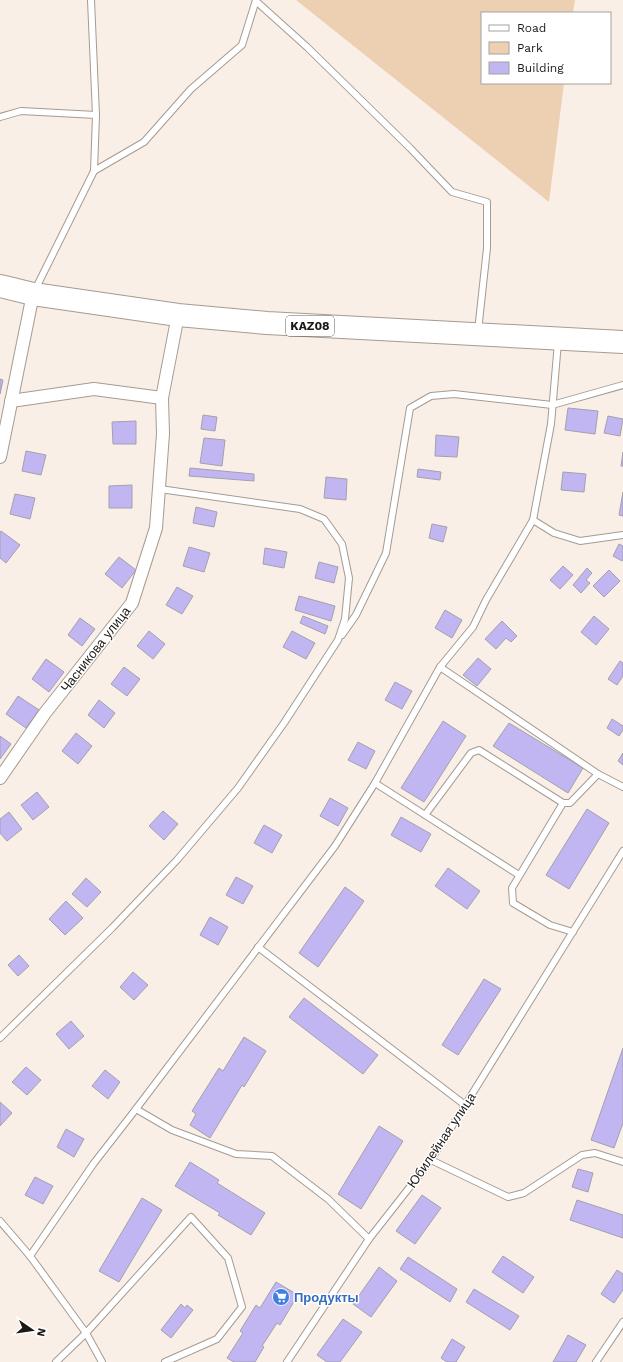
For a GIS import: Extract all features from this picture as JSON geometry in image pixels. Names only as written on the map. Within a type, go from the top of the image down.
[{"type":"highway","name":"KAZ08","points":[[0,286],[33,294],[178,315],[267,323],[623,342]]},
{"type":"street","points":[[0,456],[33,294]]},
{"type":"street","name":"Часникова улица","points":[[0,778],[45,713],[132,603],[156,528],[163,434],[162,398],[178,315]]},
{"type":"street","points":[[11,401],[94,389],[162,398]]},
{"type":"lane","points":[[33,294],[94,171],[96,115],[91,0]]},
{"type":"lane","points":[[94,171],[144,142],[191,89],[242,45],[256,1],[306,47],[410,148],[452,192],[487,202],[487,248],[477,334]]},
{"type":"lane","points":[[0,117],[21,111],[96,115]]},
{"type":"lane","points":[[30,1256],[94,1163],[335,846],[375,783],[440,667],[473,627],[486,600],[533,520],[551,424],[559,339]]},
{"type":"lane","points":[[0,1038],[112,928],[177,860],[238,788],[284,723],[356,615],[386,554],[410,408],[431,396],[454,394],[552,405],[623,386]]},
{"type":"lane","points":[[160,489],[300,509],[324,519],[342,544],[349,578],[345,619],[338,640]]},
{"type":"lane","points":[[533,520],[554,533],[580,541],[623,535]]},
{"type":"lane","points":[[440,667],[598,774],[623,787]]},
{"type":"lane","points":[[425,815],[471,753],[479,750],[563,803],[570,803],[598,774]]},
{"type":"lane","points":[[375,783],[519,875]]},
{"type":"lane","points":[[563,803],[512,888],[513,903],[550,925],[573,932]]},
{"type":"lane","name":"Юбилейная улица","points":[[287,1362],[369,1239],[431,1160],[623,851]]},
{"type":"lane","points":[[258,947],[465,1106]]},
{"type":"lane","points":[[136,1109],[172,1130],[236,1154],[272,1156],[328,1199],[369,1239]]},
{"type":"lane","points":[[431,1160],[508,1197],[524,1193],[582,1155],[595,1152],[623,1162]]},
{"type":"lane","points":[[56,1362],[86,1333],[191,1217],[228,1258],[242,1307],[217,1339],[165,1362]]},
{"type":"lane","points":[[0,1221],[30,1256],[86,1333],[102,1362]]},
{"type":"lane","points":[[596,1362],[623,1322]]},
{"type":"green space","points":[[296,0],[575,0],[573,12],[481,12],[481,84],[564,84],[549,202]]},
{"type":"building","points":[[0,379],[3,380],[0,394]]},
{"type":"building","points":[[568,408],[598,411],[595,434],[565,430]]},
{"type":"building","points":[[203,415],[217,417],[215,431],[201,429]]},
{"type":"building","points":[[608,416],[623,419],[620,436],[604,433]]},
{"type":"building","points":[[136,421],[136,444],[113,444],[112,422]]},
{"type":"building","points":[[436,435],[459,437],[457,457],[435,456]]},
{"type":"building","points":[[204,438],[225,440],[222,466],[200,463]]},
{"type":"building","points":[[26,451],[46,455],[41,475],[22,471]]},
{"type":"building","points":[[623,452],[623,466],[621,466]]},
{"type":"building","points":[[190,468],[254,474],[254,481],[189,476]]},
{"type":"building","points":[[418,469],[441,472],[440,480],[417,477]]},
{"type":"building","points":[[563,472],[586,474],[584,492],[561,490]]},
{"type":"building","points":[[326,477],[347,479],[346,500],[324,498]]},
{"type":"building","points":[[132,485],[132,508],[109,508],[109,486]]},
{"type":"building","points":[[623,492],[623,516],[619,515]]},
{"type":"building","points":[[15,494],[35,498],[30,519],[10,514]]},
{"type":"building","points":[[196,507],[217,512],[214,527],[193,523]]},
{"type":"building","points":[[432,524],[447,527],[443,542],[429,538]]},
{"type":"building","points":[[1,531],[20,545],[6,563],[0,558]]},
{"type":"building","points":[[619,544],[623,546],[622,561],[613,556]]},
{"type":"building","points":[[189,547],[210,553],[204,572],[183,566]]},
{"type":"building","points":[[265,548],[287,552],[284,568],[263,564]]},
{"type":"building","points":[[119,557],[136,570],[122,588],[105,574]]},
{"type":"building","points":[[319,562],[338,567],[334,583],[315,578]]},
{"type":"building","points":[[563,566],[573,575],[560,589],[550,580]]},
{"type":"building","points":[[587,568],[592,573],[586,580],[590,583],[581,593],[573,585]]},
{"type":"building","points":[[609,570],[620,581],[604,597],[593,586]]},
{"type":"building","points":[[177,587],[193,596],[182,614],[166,605]]},
{"type":"building","points":[[299,596],[335,606],[331,621],[295,610]]},
{"type":"building","points":[[445,610],[462,620],[452,638],[435,628]]},
{"type":"building","points":[[303,616],[328,626],[325,634],[300,623]]},
{"type":"building","points":[[594,616],[609,629],[596,645],[581,632]]},
{"type":"building","points":[[80,618],[95,629],[82,646],[68,635]]},
{"type":"building","points":[[502,621],[517,636],[511,642],[506,638],[496,649],[485,639]]},
{"type":"building","points":[[149,631],[165,644],[153,659],[137,646]]},
{"type":"building","points":[[292,631],[315,643],[306,659],[283,647]]},
{"type":"building","points":[[478,658],[491,669],[477,686],[463,675]]},
{"type":"building","points":[[46,659],[64,672],[49,692],[32,679]]},
{"type":"building","points":[[620,661],[623,663],[623,676],[617,685],[608,679]]},
{"type":"building","points":[[124,667],[140,679],[127,696],[111,684]]},
{"type":"building","points":[[395,682],[412,691],[402,709],[385,700]]},
{"type":"building","points":[[18,696],[39,710],[26,728],[6,714]]},
{"type":"building","points":[[99,700],[115,713],[104,728],[88,715]]},
{"type":"building","points":[[612,719],[623,726],[623,730],[619,736],[607,728]]},
{"type":"building","points":[[443,721],[466,736],[424,802],[401,788]]},
{"type":"building","points":[[509,723],[583,768],[568,793],[493,746]]},
{"type":"building","points":[[76,733],[92,746],[78,764],[62,751]]},
{"type":"building","points":[[0,736],[11,744],[0,759]]},
{"type":"building","points":[[358,742],[375,751],[366,769],[348,760]]},
{"type":"building","points":[[623,753],[623,765],[618,761]]},
{"type":"building","points":[[37,792],[49,807],[33,820],[21,805]]},
{"type":"building","points":[[330,798],[348,808],[338,826],[320,816]]},
{"type":"building","points":[[587,809],[609,823],[569,889],[546,875]]},
{"type":"building","points":[[163,811],[178,824],[164,840],[149,826]]},
{"type":"building","points":[[9,812],[22,829],[7,841],[0,833],[0,819]]},
{"type":"building","points":[[401,817],[431,834],[421,852],[391,835]]},
{"type":"building","points":[[264,825],[282,835],[272,853],[254,843]]},
{"type":"building","points":[[448,868],[480,891],[467,909],[435,886]]},
{"type":"building","points":[[236,877],[253,886],[243,904],[226,895]]},
{"type":"building","points":[[86,878],[101,892],[87,907],[72,894]]},
{"type":"building","points":[[345,887],[364,901],[318,967],[299,953]]},
{"type":"building","points":[[66,901],[83,918],[65,935],[49,919]]},
{"type":"building","points":[[210,917],[228,927],[218,945],[200,935]]},
{"type":"building","points":[[19,955],[29,966],[18,976],[8,965]]},
{"type":"building","points":[[133,972],[148,985],[134,1000],[120,987]]},
{"type":"building","points":[[484,979],[501,989],[458,1055],[442,1045]]},
{"type":"building","points":[[304,998],[378,1055],[363,1074],[289,1017]]},
{"type":"building","points":[[71,1021],[84,1036],[69,1049],[56,1034]]},
{"type":"building","points":[[244,1037],[266,1051],[244,1087],[242,1085],[210,1138],[190,1125],[196,1114],[192,1111],[219,1068],[223,1071]]},
{"type":"building","points":[[623,1048],[623,1123],[614,1148],[591,1140]]},
{"type":"building","points":[[26,1067],[41,1080],[27,1095],[12,1082]]},
{"type":"building","points":[[105,1070],[120,1082],[108,1099],[92,1086]]},
{"type":"building","points":[[0,1102],[12,1113],[0,1126]]},
{"type":"building","points":[[379,1126],[403,1141],[361,1209],[338,1194]]},
{"type":"building","points":[[66,1129],[84,1139],[74,1157],[57,1147]]},
{"type":"building","points":[[190,1162],[219,1180],[217,1183],[265,1213],[251,1235],[218,1215],[220,1213],[175,1186]]},
{"type":"building","points":[[578,1169],[593,1173],[588,1192],[572,1187]]},
{"type":"building","points":[[35,1177],[53,1186],[43,1204],[25,1195]]},
{"type":"building","points":[[422,1195],[441,1208],[415,1244],[396,1231]]},
{"type":"building","points":[[142,1198],[162,1210],[119,1282],[99,1271]]},
{"type":"building","points":[[577,1200],[623,1215],[623,1238],[570,1220]]},
{"type":"building","points":[[503,1256],[534,1277],[523,1293],[492,1272]]},
{"type":"building","points":[[408,1257],[457,1289],[450,1302],[400,1269]]},
{"type":"building","points":[[379,1267],[397,1281],[371,1317],[353,1304]]},
{"type":"building","points":[[617,1270],[623,1274],[623,1290],[614,1303],[601,1294]]},
{"type":"building","points":[[276,1282],[298,1295],[280,1325],[277,1323],[262,1346],[264,1347],[255,1362],[234,1362],[227,1358],[243,1333],[240,1331],[256,1305],[260,1308]]},
{"type":"building","points":[[474,1289],[519,1316],[510,1330],[466,1302]]},
{"type":"building","points":[[181,1304],[185,1308],[187,1305],[193,1310],[171,1338],[161,1330]]},
{"type":"building","points":[[343,1319],[362,1332],[340,1362],[327,1362],[317,1355]]},
{"type":"building","points":[[568,1335],[586,1345],[576,1362],[553,1362]]},
{"type":"building","points":[[452,1339],[465,1347],[456,1362],[447,1362],[441,1358]]},
{"type":"place","name":"Продукты","points":[[281,1297]]}]
